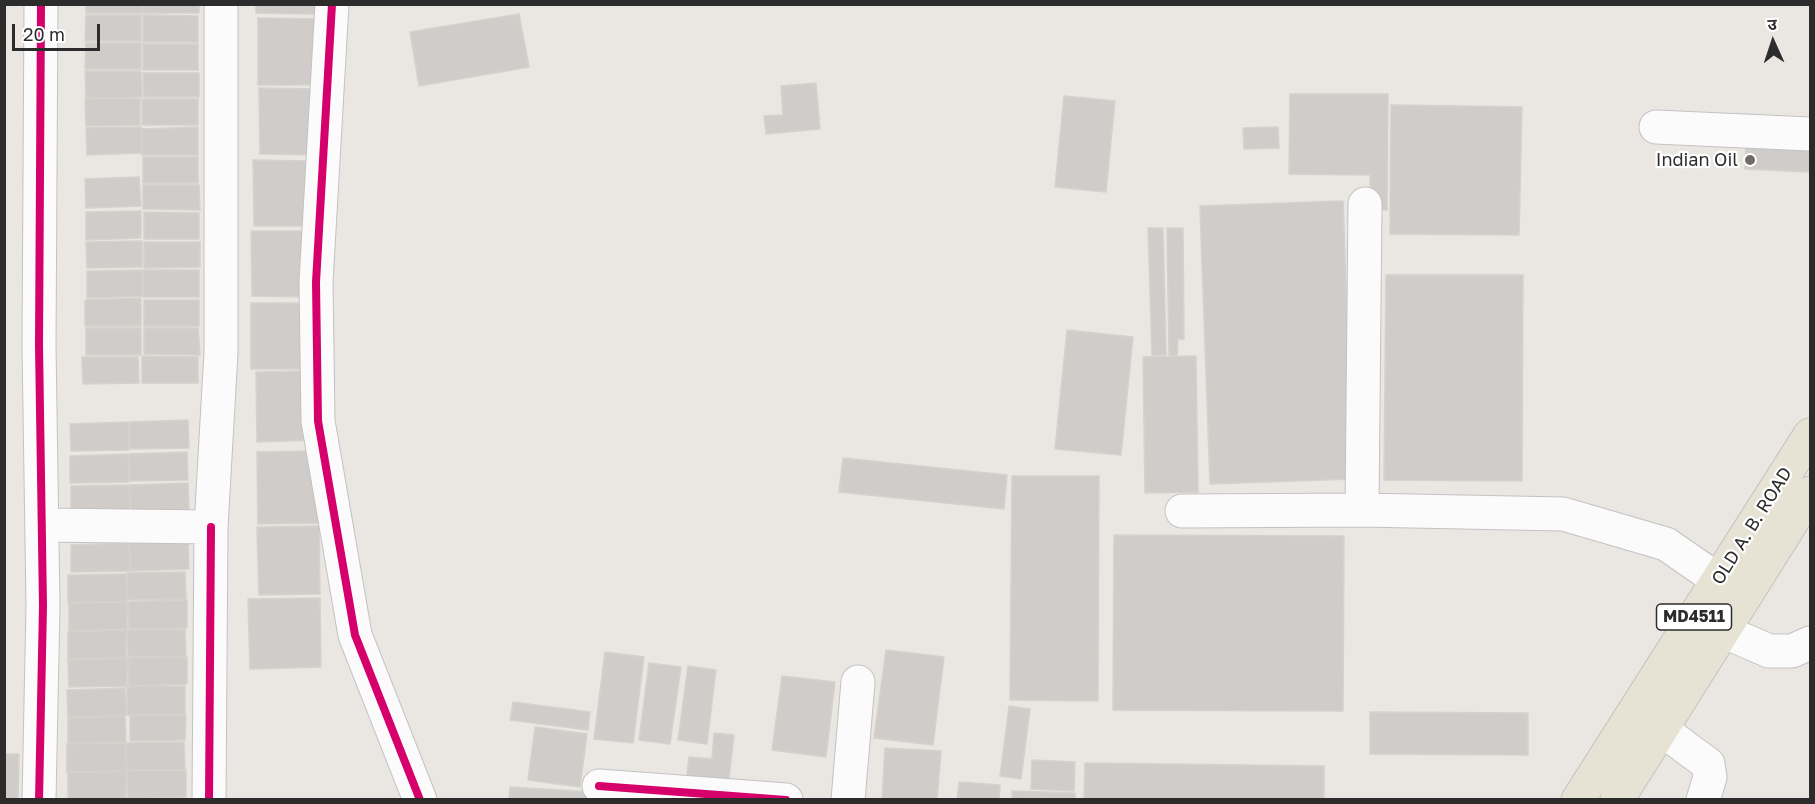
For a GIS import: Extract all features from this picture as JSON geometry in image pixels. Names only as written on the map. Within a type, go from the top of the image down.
[{"type":"main road","name":"OLD A. B. ROAD","points":[[1578,800],[1810,435]]},
{"type":"main road","name":"OLD A. B. ROAD","points":[[1617,800],[1810,493]]},
{"type":"street","points":[[39,800],[43,606],[39,345],[41,4]]},
{"type":"street","points":[[209,800],[211,527],[221,352],[221,4]]},
{"type":"street","points":[[332,4],[316,282],[318,421],[355,635],[420,800]]},
{"type":"street","points":[[1656,127],[1810,134]]},
{"type":"street","points":[[1362,510],[1365,204]]},
{"type":"street","points":[[1182,511],[1362,510],[1563,514],[1666,544],[1718,580]]},
{"type":"street","points":[[42,525],[211,527]]},
{"type":"street","points":[[1723,631],[1769,651],[1792,651],[1810,643]]},
{"type":"street","points":[[848,800],[858,682]]},
{"type":"street","points":[[1662,730],[1708,764],[1710,777],[1703,800]]},
{"type":"street","points":[[599,786],[786,800]]},
{"type":"building","points":[[86,4],[142,4],[142,13],[86,13]]},
{"type":"building","points":[[143,4],[199,4],[199,13],[143,13]]},
{"type":"building","points":[[256,4],[314,4],[315,14],[256,13]]},
{"type":"building","points":[[519,14],[529,67],[419,86],[410,32]]},
{"type":"building","points":[[86,15],[141,15],[141,41],[85,41]]},
{"type":"building","points":[[143,15],[198,16],[198,42],[143,42]]},
{"type":"building","points":[[258,18],[316,19],[317,85],[258,85]]},
{"type":"building","points":[[86,43],[141,43],[141,69],[85,69]]},
{"type":"building","points":[[143,44],[198,44],[198,70],[143,70]]},
{"type":"building","points":[[85,71],[141,71],[142,97],[86,98]]},
{"type":"building","points":[[143,73],[199,73],[199,97],[144,97]]},
{"type":"building","points":[[816,83],[820,129],[766,134],[764,116],[783,115],[781,86]]},
{"type":"building","points":[[259,88],[317,89],[318,155],[260,154]]},
{"type":"building","points":[[1290,94],[1388,94],[1387,210],[1370,210],[1370,175],[1289,174]]},
{"type":"building","points":[[1064,96],[1115,101],[1106,192],[1055,187]]},
{"type":"building","points":[[140,98],[140,125],[86,126],[85,99]]},
{"type":"building","points":[[142,99],[198,99],[198,125],[142,125]]},
{"type":"building","points":[[1391,105],[1522,107],[1519,235],[1390,234]]},
{"type":"building","points":[[141,127],[142,153],[87,155],[86,128]]},
{"type":"building","points":[[198,127],[198,155],[142,155],[142,129]]},
{"type":"building","points":[[1278,127],[1279,148],[1244,149],[1243,128]]},
{"type":"building","points":[[1746,137],[1810,139],[1810,172],[1745,169]]},
{"type":"building","points":[[143,157],[198,157],[198,183],[143,183]]},
{"type":"building","points":[[253,160],[312,161],[313,226],[254,226]]},
{"type":"building","points":[[139,177],[141,206],[86,208],[85,179]]},
{"type":"building","points":[[143,185],[199,185],[200,210],[143,209]]},
{"type":"building","points":[[1343,201],[1353,479],[1210,484],[1200,206]]},
{"type":"building","points":[[141,211],[141,238],[86,240],[86,212]]},
{"type":"building","points":[[144,212],[199,213],[199,239],[144,239]]},
{"type":"building","points":[[1148,228],[1163,228],[1166,355],[1152,355]]},
{"type":"building","points":[[1167,228],[1183,228],[1184,339],[1178,339],[1177,356],[1169,356]]},
{"type":"building","points":[[251,231],[310,231],[311,297],[252,296]]},
{"type":"building","points":[[142,241],[142,267],[87,268],[86,242]]},
{"type":"building","points":[[144,242],[200,242],[200,267],[144,268]]},
{"type":"building","points":[[142,270],[142,296],[87,298],[87,271]]},
{"type":"building","points":[[143,270],[199,270],[199,297],[143,297]]},
{"type":"building","points":[[1386,275],[1523,275],[1522,481],[1384,480]]},
{"type":"building","points":[[141,298],[141,326],[85,326],[85,300]]},
{"type":"building","points":[[144,300],[199,300],[199,326],[144,326]]},
{"type":"building","points":[[251,303],[309,303],[310,369],[251,369]]},
{"type":"building","points":[[86,328],[141,328],[141,355],[86,355]]},
{"type":"building","points":[[144,328],[198,328],[200,355],[144,354]]},
{"type":"building","points":[[1067,330],[1133,337],[1121,455],[1055,449]]},
{"type":"building","points":[[142,356],[198,357],[198,383],[142,383]]},
{"type":"building","points":[[1196,356],[1198,492],[1145,493],[1143,357]]},
{"type":"building","points":[[82,357],[138,357],[139,383],[83,384]]},
{"type":"building","points":[[312,371],[314,440],[257,442],[256,372]]},
{"type":"building","points":[[188,420],[189,448],[130,449],[130,422]]},
{"type":"building","points":[[129,422],[129,450],[71,451],[70,424]]},
{"type":"building","points":[[319,451],[320,523],[258,524],[257,452]]},
{"type":"building","points":[[187,452],[188,480],[130,481],[129,454]]},
{"type":"building","points":[[128,454],[129,482],[70,483],[70,456]]},
{"type":"building","points":[[843,458],[1007,475],[1004,509],[839,492]]},
{"type":"building","points":[[1012,476],[1099,476],[1098,701],[1010,700]]},
{"type":"building","points":[[188,483],[189,511],[131,512],[130,485]]},
{"type":"building","points":[[129,485],[130,512],[71,514],[71,486]]},
{"type":"building","points":[[319,526],[320,594],[259,595],[257,527]]},
{"type":"building","points":[[1114,535],[1344,536],[1343,711],[1113,710]]},
{"type":"building","points":[[188,542],[189,569],[131,571],[130,543]]},
{"type":"building","points":[[129,543],[130,571],[71,572],[71,545]]},
{"type":"building","points":[[185,572],[186,599],[128,600],[127,573]]},
{"type":"building","points":[[126,574],[127,601],[68,603],[68,575]]},
{"type":"building","points":[[320,598],[321,667],[250,669],[248,599]]},
{"type":"building","points":[[187,600],[187,628],[129,629],[128,602]]},
{"type":"building","points":[[127,602],[127,629],[69,631],[69,603]]},
{"type":"building","points":[[185,629],[186,656],[128,657],[127,630]]},
{"type":"building","points":[[126,630],[126,658],[68,659],[68,632]]},
{"type":"building","points":[[886,650],[944,657],[933,745],[874,738]]},
{"type":"building","points":[[605,652],[644,657],[633,743],[594,739]]},
{"type":"building","points":[[187,657],[187,684],[129,686],[128,658]]},
{"type":"building","points":[[127,658],[127,686],[69,687],[68,660]]},
{"type":"building","points":[[649,663],[681,667],[670,744],[639,740]]},
{"type":"building","points":[[688,666],[716,670],[707,744],[678,740]]},
{"type":"building","points":[[782,676],[835,682],[826,757],[772,750]]},
{"type":"building","points":[[185,686],[185,714],[127,715],[127,687]]},
{"type":"building","points":[[125,688],[126,716],[68,717],[67,690]]},
{"type":"building","points":[[513,702],[590,712],[588,730],[510,720]]},
{"type":"building","points":[[1009,706],[1030,709],[1021,779],[1000,776]]},
{"type":"building","points":[[1370,712],[1528,713],[1528,755],[1370,754]]},
{"type":"building","points":[[186,715],[185,740],[130,741],[130,716]]},
{"type":"building","points":[[125,716],[126,742],[68,743],[68,718]]},
{"type":"building","points":[[535,727],[587,734],[580,787],[528,780]]},
{"type":"building","points":[[714,733],[734,735],[728,787],[686,782],[689,757],[712,759]]},
{"type":"building","points":[[184,742],[185,769],[127,770],[126,743]]},
{"type":"building","points":[[125,743],[126,771],[67,772],[67,744]]},
{"type":"building","points":[[885,748],[941,751],[937,800],[882,800]]},
{"type":"building","points":[[4,754],[19,754],[18,800],[4,800]]},
{"type":"building","points":[[1032,760],[1075,762],[1074,791],[1031,789]]},
{"type":"building","points":[[1085,763],[1324,766],[1324,800],[1084,800]]},
{"type":"building","points":[[186,770],[186,797],[128,799],[127,771]]},
{"type":"building","points":[[126,771],[126,799],[68,800],[68,773]]},
{"type":"building","points":[[959,782],[1000,785],[999,800],[957,800]]},
{"type":"building","points":[[510,787],[609,793],[609,800],[509,800]]},
{"type":"building","points":[[1012,791],[1075,793],[1075,800],[1012,800]]},
{"type":"cycle path","points":[[39,800],[43,606],[39,345],[41,4]]},
{"type":"cycle path","points":[[332,4],[316,282],[318,421],[355,635],[420,800]]},
{"type":"cycle path","points":[[209,800],[211,527]]},
{"type":"cycle path","points":[[599,786],[786,800]]},
{"type":"place","name":"Indian Oil","points":[[1750,160]]}]
